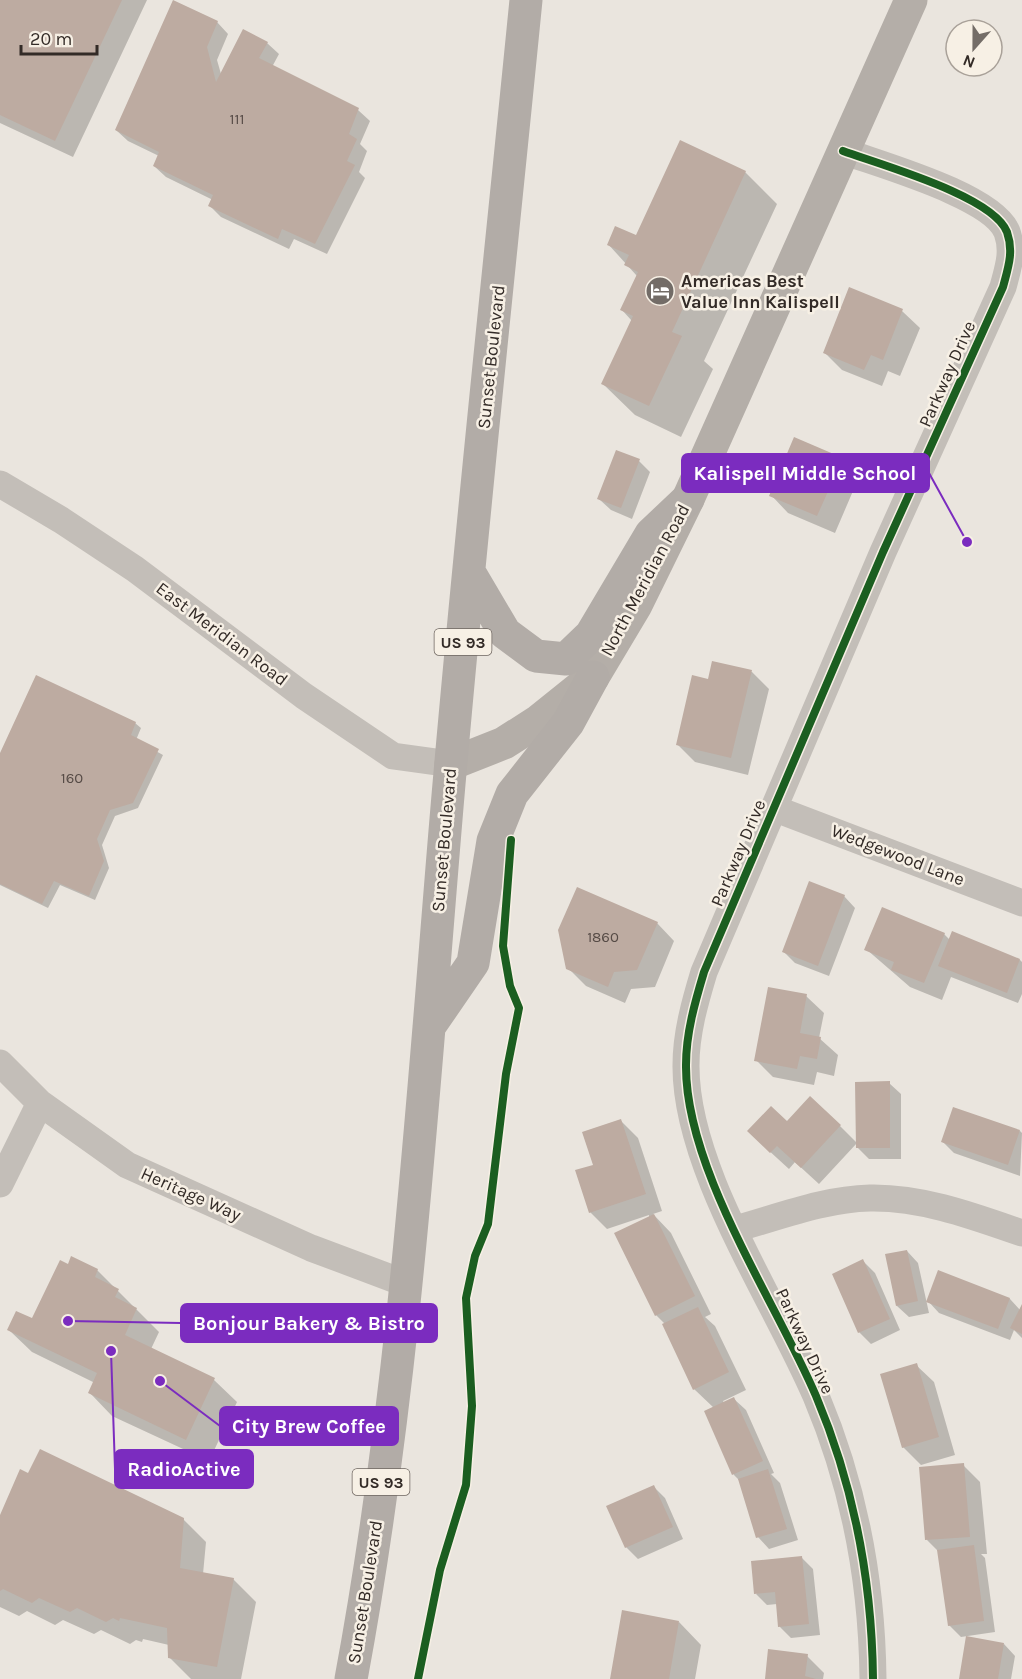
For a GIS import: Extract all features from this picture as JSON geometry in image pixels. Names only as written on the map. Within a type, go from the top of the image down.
[{"type":"main road","name":"Sunset Boulevard","points":[[351,1679],[365,1605],[407,1284],[451,764],[526,0]]},
{"type":"main road","name":"North Meridian Road","points":[[451,764],[512,737],[537,722],[593,677],[636,605],[688,499],[911,0]]},
{"type":"main road","points":[[470,573],[505,633],[536,656],[566,659],[591,635],[651,534],[688,499]]},
{"type":"main road","points":[[428,1028],[473,963],[493,841],[512,794],[568,723],[593,677]]},
{"type":"street","name":"Parkway Drive","points":[[843,151],[959,194],[987,208],[1006,230],[1010,246],[1010,262],[1003,287],[883,552],[704,972],[695,1004],[686,1064],[687,1093],[701,1149],[735,1229],[816,1396],[840,1459],[857,1522],[867,1584],[873,1679]]},
{"type":"street","name":"East Meridian Road","points":[[0,484],[61,520],[135,569],[304,696],[393,756],[451,764]]},
{"type":"street","name":"Wedgewood Lane","points":[[773,808],[1022,903]]},
{"type":"street","name":"Heritage Way","points":[[0,1063],[40,1103],[127,1165],[311,1248],[407,1284]]},
{"type":"street","points":[[0,1184],[40,1103]]},
{"type":"street","points":[[735,1229],[823,1205],[871,1198],[938,1206],[1022,1233]]},
{"type":"building","points":[[0,0],[122,0],[55,141],[0,115]]},
{"type":"building","points":[[173,0],[218,21],[207,47],[216,82],[243,29],[268,42],[259,58],[359,108],[349,134],[357,139],[347,161],[355,165],[315,244],[282,229],[278,239],[208,206],[213,195],[153,166],[159,152],[115,130]]},
{"type":"building","name":"Americas Best Value Inn Kalispell","points":[[680,140],[746,171],[672,332],[682,336],[649,406],[601,384],[633,316],[620,310],[638,272],[624,265],[629,255],[607,245],[615,226],[636,235]]},
{"type":"building","points":[[849,287],[903,309],[883,360],[871,355],[864,370],[823,353]]},
{"type":"building","points":[[794,437],[843,458],[817,516],[769,496]]},
{"type":"building","points":[[616,450],[640,459],[621,508],[597,499]]},
{"type":"building","points":[[712,661],[752,670],[731,758],[676,745],[692,675],[708,679]]},
{"type":"building","points":[[36,675],[136,722],[131,735],[159,749],[133,803],[110,810],[97,839],[104,861],[89,896],[54,881],[42,904],[0,884],[0,753]]},
{"type":"building","points":[[809,881],[845,895],[818,966],[782,952]]},
{"type":"building","points":[[577,887],[658,922],[637,970],[614,972],[608,987],[566,969],[558,930]]},
{"type":"building","points":[[882,907],[945,933],[924,983],[891,970],[894,962],[864,950]]},
{"type":"building","points":[[952,931],[1020,959],[1007,993],[938,966]]},
{"type":"building","points":[[768,987],[807,994],[800,1033],[821,1037],[817,1059],[800,1056],[797,1069],[754,1061]]},
{"type":"building","points":[[890,1081],[890,1148],[856,1148],[855,1082]]},
{"type":"building","points":[[810,1096],[841,1125],[801,1168],[777,1146],[770,1153],[747,1131],[771,1106],[787,1121]]},
{"type":"building","points":[[953,1107],[1020,1130],[1008,1165],[941,1142]]},
{"type":"building","points":[[621,1119],[646,1194],[589,1213],[575,1170],[593,1165],[582,1132]]},
{"type":"building","points":[[654,1214],[695,1296],[655,1316],[614,1233]]},
{"type":"building","points":[[907,1250],[918,1301],[896,1306],[885,1254]]},
{"type":"building","points":[[71,1256],[98,1269],[95,1277],[119,1289],[115,1297],[137,1308],[125,1335],[215,1378],[186,1440],[88,1393],[97,1373],[7,1330],[16,1311],[32,1318],[60,1260],[68,1264]]},
{"type":"building","points":[[863,1259],[890,1319],[858,1333],[832,1274]]},
{"type":"building","points":[[938,1270],[1010,1298],[998,1329],[926,1302]]},
{"type":"building","points":[[1022,1304],[1022,1334],[1010,1328]]},
{"type":"building","points":[[698,1307],[729,1372],[693,1390],[662,1324]]},
{"type":"building","points":[[917,1363],[939,1437],[902,1448],[880,1374]]},
{"type":"building","points":[[734,1397],[763,1461],[732,1475],[704,1411]]},
{"type":"building","points":[[40,1449],[184,1518],[180,1568],[234,1578],[217,1667],[168,1658],[167,1628],[120,1618],[119,1621],[113,1618],[106,1622],[77,1608],[70,1612],[39,1598],[32,1603],[3,1589],[0,1591],[0,1515],[20,1469],[28,1473]]},
{"type":"building","points":[[964,1463],[970,1537],[925,1540],[919,1467]]},
{"type":"building","points":[[768,1469],[787,1529],[756,1538],[738,1479]]},
{"type":"building","points":[[654,1485],[673,1527],[625,1548],[606,1506]]},
{"type":"building","points":[[974,1545],[984,1621],[948,1626],[937,1550]]},
{"type":"building","points":[[802,1556],[809,1624],[778,1627],[775,1592],[754,1594],[751,1561]]},
{"type":"building","points":[[622,1610],[679,1621],[669,1679],[610,1679]]},
{"type":"building","points":[[966,1636],[1004,1643],[998,1679],[959,1679]]},
{"type":"building","points":[[768,1649],[808,1654],[805,1676],[816,1679],[765,1679]]},
{"type":"cycle path","points":[[843,151],[934,183],[981,206],[997,219],[1007,232],[1010,260],[1003,287],[883,552],[704,972],[689,1029],[686,1065],[690,1105],[700,1147],[716,1190],[735,1234],[799,1358],[816,1396],[841,1465],[865,1571],[873,1679]]},
{"type":"cycle path","points":[[418,1679],[440,1570],[466,1485],[472,1406],[466,1298],[475,1256],[488,1224],[506,1074],[519,1008],[510,986],[503,946],[511,840]]},
{"type":"place","name":"Americas Best Value Inn Kalispell","points":[[660,291]]},
{"type":"place","name":"Kalispell Middle School","points":[[967,542]]},
{"type":"place","name":"Bonjour Bakery & Bistro","points":[[68,1321]]},
{"type":"place","name":"RadioActive","points":[[111,1351]]},
{"type":"place","name":"City Brew Coffee","points":[[160,1381]]}]
